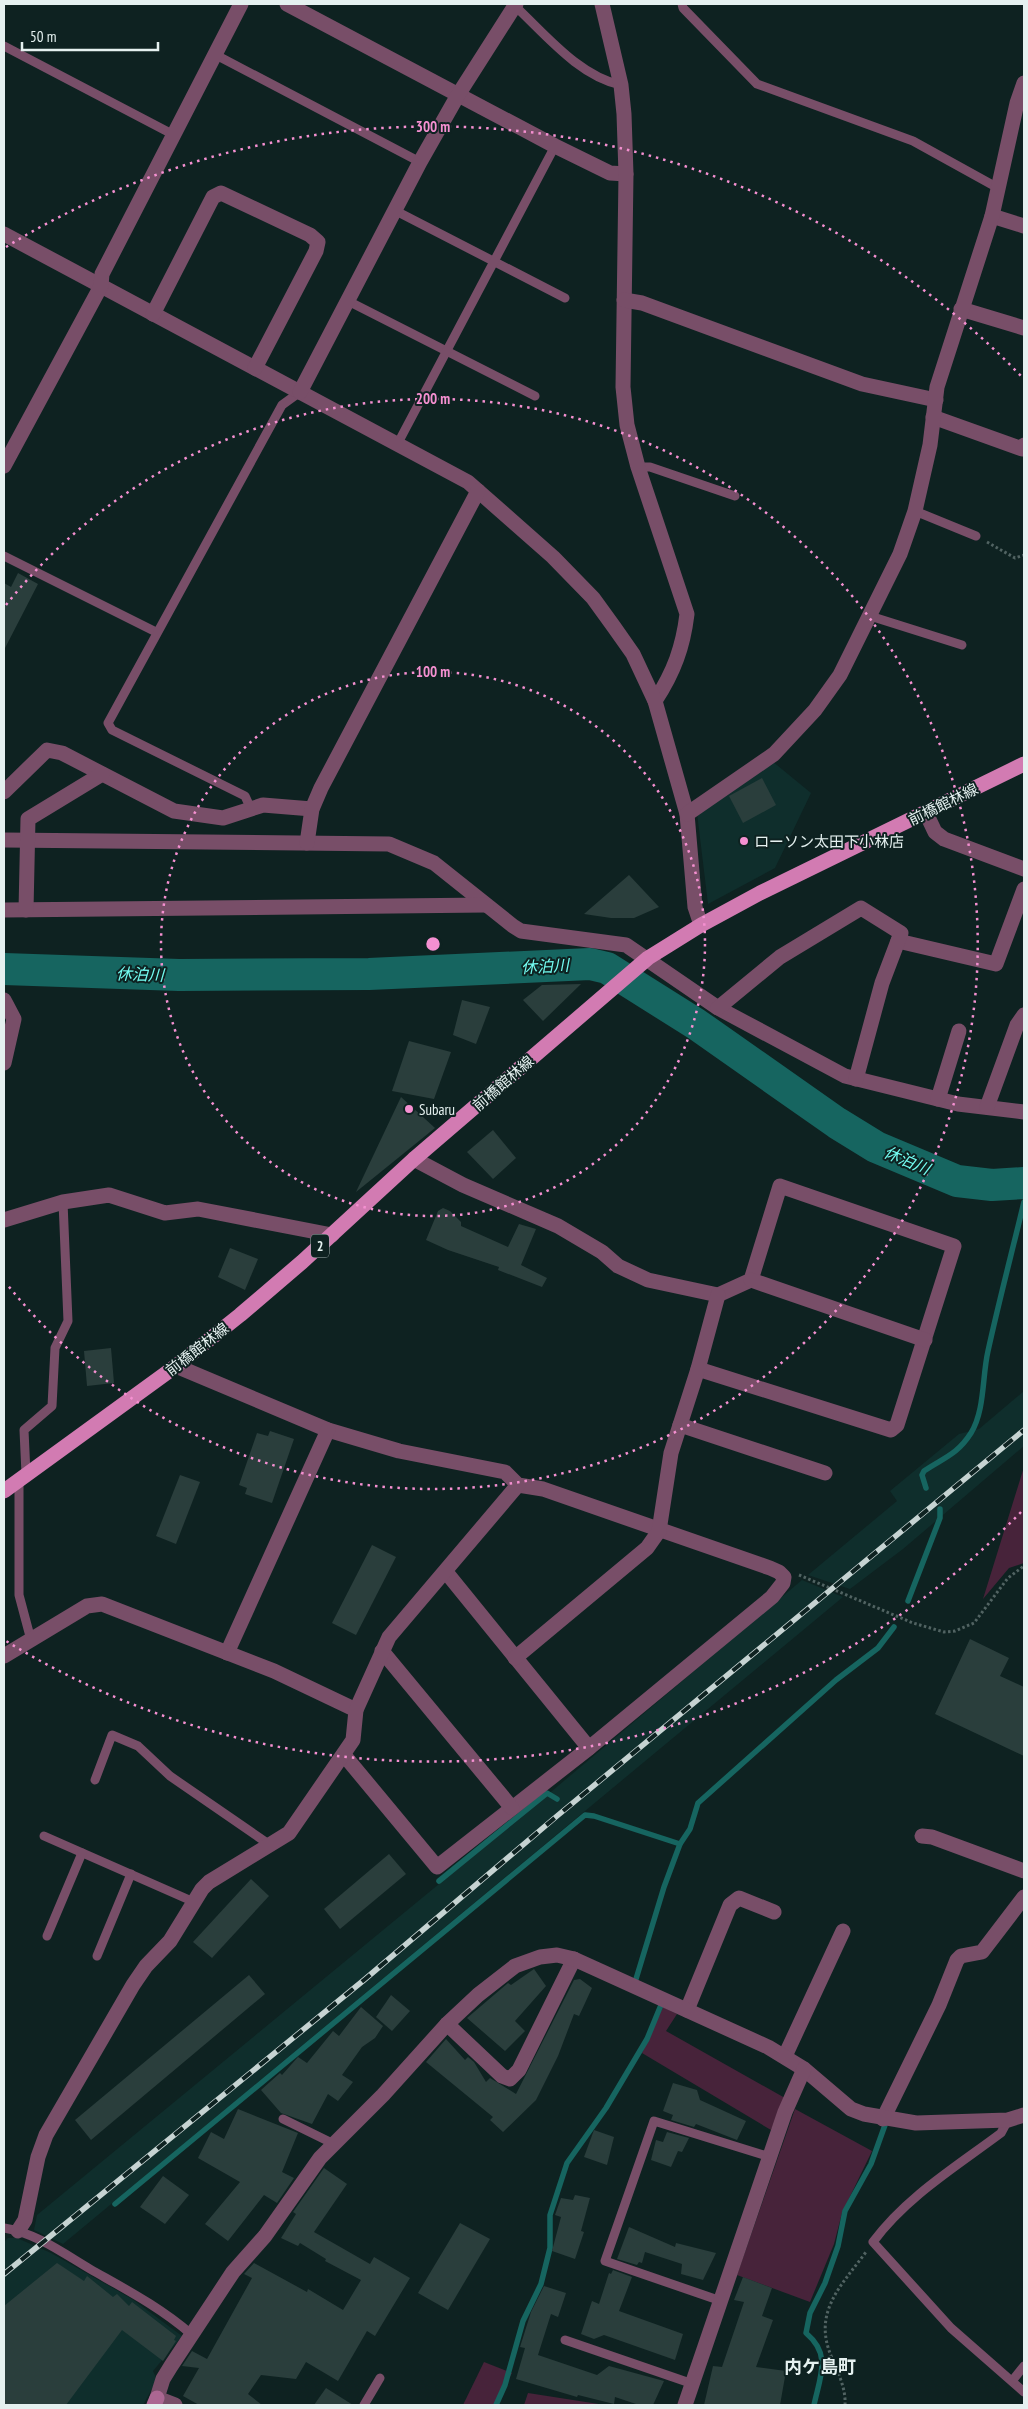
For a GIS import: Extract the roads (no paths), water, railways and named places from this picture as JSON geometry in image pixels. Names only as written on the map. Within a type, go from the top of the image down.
[{"type":"main road","name":"前橋館林線","points":[[4,1491],[176,1366],[240,1315],[414,1159],[645,961],[701,925],[760,893],[1024,764]]},
{"type":"street","points":[[5,460],[101,286],[102,274],[241,4]]},
{"type":"street","points":[[287,4],[554,146],[610,173],[626,174]]},
{"type":"street","points":[[602,4],[621,85],[626,174],[624,397],[627,425],[638,467],[687,614],[684,638],[678,660],[656,700]]},
{"type":"street","points":[[300,392],[420,162],[458,95],[516,5]]},
{"type":"street","points":[[686,814],[774,754],[815,710],[840,675],[900,554],[915,512],[930,445],[937,387],[992,216],[1017,103],[1024,83]]},
{"type":"street","points":[[153,314],[213,197],[221,193],[310,235],[318,242],[316,251],[255,368]]},
{"type":"street","points":[[992,216],[1024,226]]},
{"type":"street","points":[[4,234],[468,482],[552,557],[593,598],[633,654],[656,700],[686,814],[695,907],[701,925]]},
{"type":"street","points":[[624,300],[642,304],[862,384],[918,398],[936,400]]},
{"type":"street","points":[[961,309],[1024,328]]},
{"type":"street","points":[[934,417],[1022,449],[1024,445]]},
{"type":"street","points":[[307,843],[312,809],[478,491]]},
{"type":"street","points":[[4,792],[46,750],[62,753],[174,811],[224,818],[263,805],[312,809]]},
{"type":"street","points":[[26,910],[26,840],[28,819],[102,774]]},
{"type":"street","points":[[926,813],[935,832],[944,839],[1024,869]]},
{"type":"street","points":[[4,840],[389,844],[434,863],[521,931],[626,944],[645,961],[718,1008],[845,1076],[958,1104],[1024,1112]]},
{"type":"street","points":[[898,941],[996,964],[1024,889]]},
{"type":"street","points":[[4,910],[486,905]]},
{"type":"street","points":[[718,1008],[780,957],[861,908],[901,933],[882,983],[856,1079]]},
{"type":"street","points":[[4,1000],[14,1019],[4,1063]]},
{"type":"street","points":[[986,1107],[1017,1025],[1024,1015]]},
{"type":"street","points":[[938,1099],[959,1031]]},
{"type":"street","points":[[414,1159],[463,1185],[558,1226],[602,1252],[618,1266],[648,1280],[718,1295],[751,1280],[925,1340]]},
{"type":"street","points":[[698,1368],[891,1430],[896,1425],[954,1246],[780,1186],[751,1280]]},
{"type":"street","points":[[4,1220],[63,1202],[109,1195],[165,1214],[198,1209],[332,1234]]},
{"type":"street","points":[[516,1658],[647,1548],[659,1531],[671,1453],[698,1368],[718,1295]]},
{"type":"street","points":[[176,1366],[328,1430],[399,1451],[505,1472],[518,1485],[542,1489],[770,1568],[779,1572],[784,1577],[783,1583],[772,1597],[589,1748],[437,1867],[344,1754]]},
{"type":"street","points":[[680,1425],[825,1473]]},
{"type":"street","points":[[227,1653],[328,1430]]},
{"type":"street","points":[[11,2230],[24,2220],[38,2157],[46,2135],[133,1985],[146,1966],[170,1941],[209,1882],[289,1833],[353,1740],[356,1710],[389,1637],[518,1485]]},
{"type":"street","points":[[446,1572],[589,1748]]},
{"type":"street","points":[[4,1656],[87,1606],[102,1604],[274,1671],[356,1710]]},
{"type":"street","points":[[382,1651],[512,1808]]},
{"type":"street","points":[[922,1836],[932,1837],[1024,1871]]},
{"type":"street","points":[[883,2119],[939,2005],[957,1960],[962,1956],[982,1952],[1024,1897]]},
{"type":"street","points":[[687,2010],[730,1905],[739,1898],[774,1912]]},
{"type":"street","points":[[786,2056],[843,1931]]},
{"type":"street","points":[[176,2405],[156,2401],[163,2379],[233,2272],[265,2236],[320,2158],[383,2095],[447,2024],[478,1995],[515,1966],[540,1957],[558,1955],[574,1959],[786,2056],[804,2069],[851,2110],[883,2119],[916,2123],[1008,2120],[1024,2115]]},
{"type":"street","points":[[447,2024],[502,2076],[510,2079],[519,2070],[574,1959]]},
{"type":"street","points":[[685,2405],[770,2157],[804,2069]]},
{"type":"lane","points":[[682,4],[683,8],[757,84],[914,141],[998,188]]},
{"type":"lane","points":[[516,5],[583,68],[610,82],[621,85]]},
{"type":"lane","points":[[4,46],[174,135]]},
{"type":"lane","points":[[216,55],[420,162]]},
{"type":"lane","points":[[398,443],[447,351],[492,260],[554,146]]},
{"type":"lane","points":[[396,211],[565,298]]},
{"type":"lane","points":[[348,301],[534,396]]},
{"type":"lane","points":[[251,808],[245,796],[112,730],[108,723],[156,632],[282,405],[300,392]]},
{"type":"lane","points":[[638,467],[650,467],[735,496]]},
{"type":"lane","points":[[915,512],[976,536]]},
{"type":"lane","points":[[4,556],[156,632]]},
{"type":"lane","points":[[870,616],[962,645]]},
{"type":"lane","points":[[31,1640],[19,1595],[24,1430],[52,1406],[55,1348],[68,1321],[63,1202]]},
{"type":"lane","points":[[95,1780],[112,1735],[138,1746],[170,1776],[270,1845]]},
{"type":"lane","points":[[44,1836],[194,1902]]},
{"type":"lane","points":[[47,1936],[82,1853]]},
{"type":"lane","points":[[96,1956],[131,1874]]},
{"type":"lane","points":[[283,2120],[334,2144]]},
{"type":"lane","points":[[1008,2120],[1001,2133],[928,2188],[882,2230],[873,2242],[951,2328],[1024,2392]]},
{"type":"lane","points":[[721,2301],[605,2261],[654,2121],[770,2157]]},
{"type":"lane","points":[[11,2230],[44,2242],[167,2313],[191,2334]]},
{"type":"lane","points":[[564,2340],[693,2384]]},
{"type":"lane","points":[[1012,2381],[1024,2366]]},
{"type":"lane","points":[[364,2405],[380,2378]]},
{"type":"waterway","name":"休泊川","points":[[4,969],[179,975],[369,974],[590,964],[607,968],[696,1024],[837,1123],[876,1147],[957,1181],[992,1185],[1024,1183]]},
{"type":"waterway","points":[[926,1488],[922,1475],[924,1471],[960,1446],[976,1424],[981,1404],[988,1351],[1024,1202]]},
{"type":"waterway","points":[[908,1601],[940,1518],[940,1509]]},
{"type":"waterway","points":[[636,1979],[664,1887],[680,1844],[690,1829],[698,1803],[836,1680],[878,1648],[894,1627]]},
{"type":"waterway","points":[[439,1881],[547,1793],[557,1799]]},
{"type":"waterway","points":[[115,2204],[585,1815],[594,1816],[680,1844]]},
{"type":"waterway","points":[[496,2405],[505,2385],[523,2321],[541,2284],[550,2248],[550,2215],[567,2163],[606,2108],[647,2039],[661,2005]]},
{"type":"waterway","points":[[814,2405],[821,2375],[822,2358],[814,2341],[806,2333],[810,2313],[825,2283],[838,2246],[845,2211],[871,2164],[885,2125]]},
{"type":"railway","points":[[4,2274],[364,1980],[557,1816],[1024,1430]]},
{"type":"place","name":"ローソン太田下小林店","points":[[744,841]]},
{"type":"place","name":"Subaru","points":[[409,1109]]},
{"type":"district","name":"内ケ島町","points":[[820,2366]]}]
